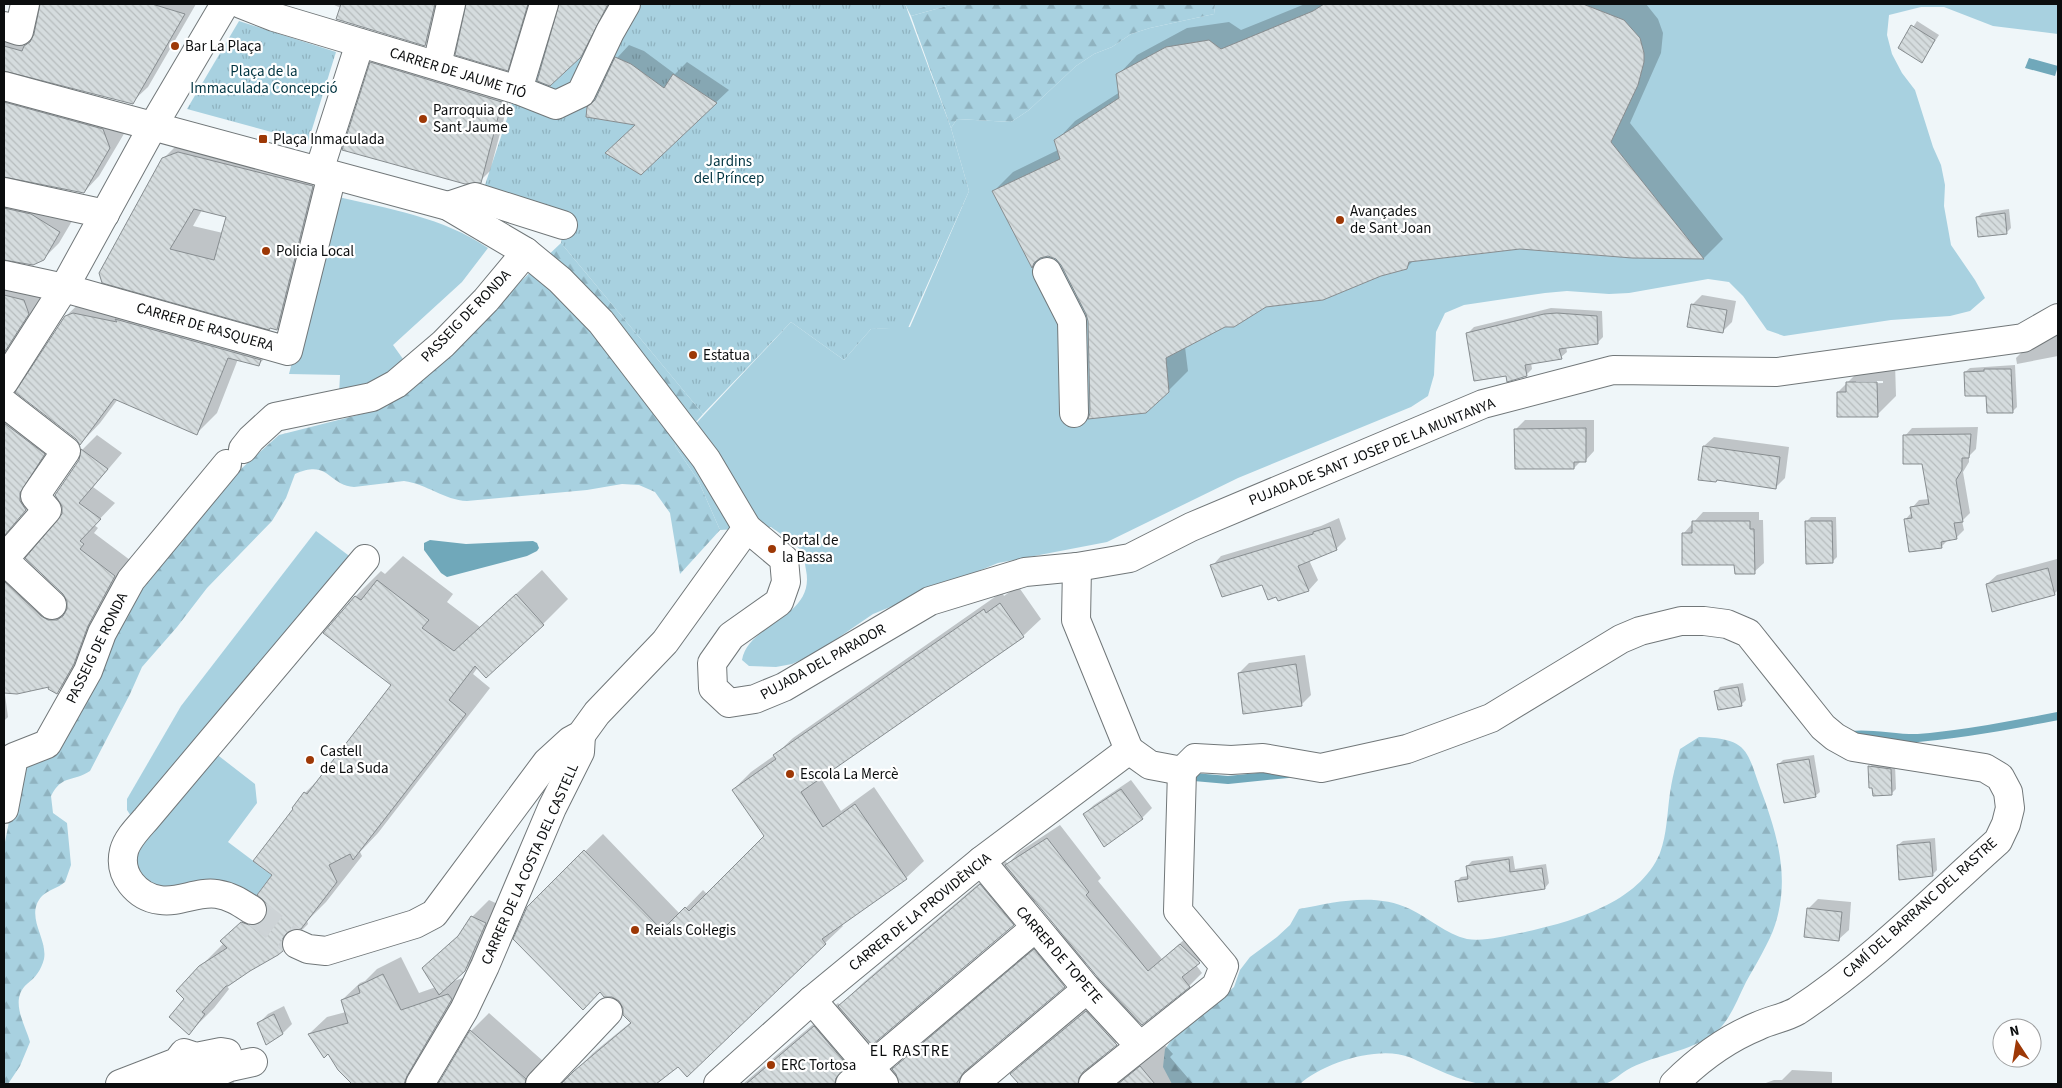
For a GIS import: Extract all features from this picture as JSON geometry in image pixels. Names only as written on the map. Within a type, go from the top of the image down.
[{"type":"street","points":[[4,26],[19,31],[24,4]]},
{"type":"street","points":[[4,382],[64,288],[153,126],[225,4]]},
{"type":"street","points":[[241,4],[276,10],[360,43],[325,173]]},
{"type":"street","points":[[437,65],[451,4]]},
{"type":"street","points":[[518,90],[544,4]]},
{"type":"street","name":"CARRER DE JAUME TIÓ","points":[[360,43],[518,90],[556,105],[581,93],[610,32],[626,4]]},
{"type":"street","points":[[4,86],[448,206],[486,237],[526,252],[560,280],[601,322],[706,459],[747,528],[665,642],[597,713],[581,735]]},
{"type":"street","name":"CARRER DE RASQUERA","points":[[4,275],[64,288],[288,351],[325,173]]},
{"type":"street","points":[[4,192],[105,214]]},
{"type":"street","points":[[448,206],[475,197],[563,225]]},
{"type":"street","name":"PASSEIG DE RONDA","points":[[4,809],[14,757],[47,744],[88,671],[102,633],[131,580],[235,456],[275,417],[372,397],[396,384],[443,344],[486,300],[526,252]]},
{"type":"street","points":[[1047,272],[1072,321],[1074,413]]},
{"type":"street","name":"PUJADA DE SANT JOSEP DE LA MUNTANYA","points":[[1077,567],[1130,558],[1191,527],[1483,404],[1613,370],[1777,372],[2023,338],[2058,318]]},
{"type":"street","points":[[4,403],[66,451],[35,496],[47,510],[4,560],[52,605]]},
{"type":"street","name":"PUJADA DEL PARADOR","points":[[747,528],[784,559],[786,582],[779,602],[731,636],[712,663],[714,688],[729,703],[755,699],[784,686],[930,601],[1025,572],[1077,567]]},
{"type":"street","points":[[252,910],[234,898],[217,894],[198,894],[180,900],[161,901],[147,897],[128,881],[124,868],[124,850],[131,837],[365,559]]},
{"type":"street","points":[[1077,567],[1076,620],[1129,750],[1150,765],[1182,771],[1178,910],[1224,966],[1216,986],[1093,1084]]},
{"type":"street","name":"CAMÍ DEL BARRANC DEL RASTRE","points":[[1182,771],[1195,758],[1231,760],[1263,758],[1321,768],[1407,748],[1491,718],[1627,636],[1660,625],[1681,621],[1704,621],[1728,624],[1748,632],[1823,727],[1834,737],[1853,747],[1985,768],[2000,777],[2008,792],[2010,808],[2006,824],[1998,841],[1851,972],[1795,1012],[1757,1026],[1723,1044],[1692,1067],[1674,1084]]},
{"type":"street","name":"CARRER DE LA COSTA DEL CASTELL","points":[[297,944],[308,949],[326,951],[415,924],[434,914],[547,762],[570,741],[581,735]]},
{"type":"street","name":"CARRER DE LA COSTA DEL CASTELL","points":[[420,1084],[464,1010],[485,966],[552,808],[580,752],[581,735]]},
{"type":"street","name":"CARRER DE LA PROVIDÈNCIA","points":[[718,1084],[812,1000],[981,862],[1129,750]]},
{"type":"street","name":"CARRER DE TOPETE","points":[[981,862],[1087,989],[1140,1046]]},
{"type":"street","points":[[812,1000],[868,1079],[1035,928]]},
{"type":"street","points":[[974,1084],[1087,989]]},
{"type":"street","points":[[540,1084],[608,1012]]},
{"type":"street","points":[[120,1084],[177,1062],[184,1053],[196,1057],[221,1052],[227,1053],[170,1084]]},
{"type":"street","points":[[194,1084],[230,1067],[253,1062]]},
{"type":"green space","name":"Jardins del Príncep","points":[[637,4],[905,4],[951,128],[969,191],[908,328],[871,329],[844,360],[791,322],[703,414],[561,243],[565,211],[484,188],[533,40],[615,49]]},
{"type":"green space","points":[[905,4],[954,4],[911,16]]},
{"type":"green space","points":[[954,4],[1215,4],[1214,14],[1131,34],[1112,47],[1094,54],[1076,66],[1029,110],[1011,122],[957,119],[951,128],[911,16]]},
{"type":"green space","points":[[1215,4],[2058,4],[2058,34],[1993,26],[1944,7],[1921,7],[1889,15],[1887,35],[1892,54],[1902,73],[1915,90],[1933,147],[1941,165],[1945,185],[1944,206],[1951,245],[1985,298],[1970,311],[1950,316],[1891,320],[1784,336],[1767,330],[1743,296],[1729,282],[1708,279],[1629,293],[1609,294],[1567,291],[1464,305],[1445,313],[1436,332],[1434,375],[1428,396],[1411,407],[1238,478],[1107,542],[998,563],[873,614],[816,653],[792,664],[776,667],[749,666],[742,660],[747,647],[756,637],[792,610],[801,599],[806,586],[806,570],[803,555],[796,545],[771,527],[720,530],[698,480],[675,446],[791,322],[844,360],[871,329],[910,327],[969,191],[951,128],[957,119],[1011,122],[1029,110],[1076,66],[1094,54],[1112,47],[1131,34],[1214,14]]},
{"type":"green space","name":"Plaça de la Immaculada Concepció","points":[[239,21],[336,52],[308,142],[187,109]]},
{"type":"green space","points":[[335,196],[434,221],[471,237],[488,248],[462,282],[393,345],[403,359],[377,386],[339,394],[340,375],[289,374]]},
{"type":"green space","points":[[561,243],[703,414],[675,446],[698,480],[720,530],[680,574],[670,513],[655,492],[639,485],[622,484],[587,490],[467,501],[451,498],[420,485],[404,481],[354,487],[338,482],[328,474],[315,469],[295,474],[286,498],[272,521],[207,588],[177,627],[142,667],[90,771],[59,784],[51,796],[53,813],[67,823],[71,865],[65,882],[44,894],[37,904],[35,911],[36,919],[43,943],[44,959],[38,973],[22,990],[19,997],[20,1012],[30,1042],[20,1066],[8,1084],[4,1084],[4,847],[21,762],[117,624],[213,494],[279,435],[366,413],[410,387]]},
{"type":"green space","points":[[316,531],[352,558],[133,819],[127,810],[127,799],[181,706]]},
{"type":"green space","points":[[1699,737],[1728,741],[1737,744],[1744,750],[1753,766],[1768,809],[1777,842],[1782,875],[1779,908],[1770,938],[1727,1020],[1709,1037],[1689,1047],[1636,1065],[1610,1082],[1598,1085],[1501,1085],[1476,1083],[1446,1073],[1409,1057],[1382,1053],[1336,1063],[1310,1076],[1300,1084],[1172,1084],[1163,1067],[1165,1049],[1175,1035],[1234,987],[1240,970],[1250,957],[1290,925],[1299,909],[1341,901],[1383,901],[1410,909],[1459,937],[1480,940],[1539,929],[1580,917],[1619,898],[1636,886],[1650,871],[1660,853],[1672,782],[1680,749]]},
{"type":"green space","points":[[215,753],[255,784],[257,803],[228,842],[272,875],[253,900],[154,889],[135,867],[137,847]]},
{"type":"shaded area","points":[[2029,58],[2058,66],[2055,76],[2025,68]]},
{"type":"shaded area","points":[[430,540],[466,544],[533,541],[537,543],[539,548],[527,556],[447,577],[441,573],[424,550],[424,543]]},
{"type":"building","points":[[40,4],[152,4],[185,14],[133,104],[4,71],[4,46],[22,51],[24,46],[30,42],[34,34]]},
{"type":"building","points":[[341,4],[435,4],[425,46],[336,19]]},
{"type":"building","points":[[466,4],[528,4],[508,71],[455,55]]},
{"type":"building","points":[[559,4],[608,4],[581,57],[550,86],[537,81]]},
{"type":"building","name":"Avançades de Sant Joan","points":[[1324,4],[1583,4],[1624,20],[1640,38],[1644,62],[1638,85],[1611,142],[1704,259],[1632,258],[1520,249],[1409,262],[1407,269],[1381,276],[1323,300],[1266,307],[1234,327],[1225,327],[1166,358],[1169,392],[1146,413],[1088,419],[1090,413],[1088,321],[1086,314],[1061,265],[1056,259],[1048,256],[1040,258],[1034,263],[1032,268],[992,191],[1060,159],[1054,140],[1119,98],[1116,74],[1166,47],[1209,40],[1221,49],[1313,11]]},
{"type":"building","points":[[1911,25],[1935,40],[1922,63],[1898,48]]},
{"type":"building","points":[[615,57],[631,64],[664,88],[673,74],[717,103],[641,175],[605,153],[635,125],[586,117],[587,107],[595,100]]},
{"type":"building","name":"Parroquia de Sant Jaume","points":[[370,62],[502,102],[481,183],[465,184],[342,150]]},
{"type":"building","points":[[4,102],[103,129],[110,148],[84,193],[4,177]]},
{"type":"building","points":[[178,152],[313,186],[277,330],[270,328],[269,330],[102,283],[99,273],[162,158]],"holes":[[[194,209],[226,217],[214,260],[170,249]]]},
{"type":"building","points":[[4,208],[31,214],[60,232],[44,260],[33,265],[4,260]]},
{"type":"building","points":[[2005,213],[2007,234],[1978,237],[1976,217]]},
{"type":"building","points":[[4,295],[24,300],[29,314],[4,353]]},
{"type":"building","points":[[1691,304],[1727,310],[1723,333],[1687,327]]},
{"type":"building","points":[[73,313],[117,322],[115,319],[261,360],[259,366],[228,358],[197,435],[114,399],[80,445],[76,439],[15,392],[65,316]]},
{"type":"building","points":[[1544,314],[1597,316],[1598,344],[1559,349],[1562,359],[1525,365],[1527,376],[1507,382],[1506,376],[1474,381],[1466,333]]},
{"type":"building","points":[[1984,369],[2011,369],[2013,413],[1987,413],[1986,396],[1965,396],[1964,372],[1984,371]]},
{"type":"building","points":[[1846,382],[1877,382],[1878,417],[1837,417],[1837,392],[1846,392]]},
{"type":"building","points":[[4,423],[45,454],[20,493],[20,501],[26,510],[4,536]]},
{"type":"building","points":[[1586,428],[1586,462],[1574,462],[1574,469],[1515,469],[1514,429]]},
{"type":"building","points":[[1971,434],[1969,458],[1962,458],[1962,470],[1956,480],[1963,522],[1954,523],[1957,539],[1941,542],[1942,548],[1909,552],[1904,519],[1912,518],[1910,507],[1929,504],[1922,464],[1903,464],[1903,435]]},
{"type":"building","points":[[1703,446],[1780,457],[1776,489],[1717,480],[1716,482],[1698,480]]},
{"type":"building","points":[[81,449],[108,469],[79,503],[101,519],[80,541],[84,544],[80,549],[115,576],[88,626],[74,664],[57,694],[48,689],[49,687],[17,694],[4,693],[4,581],[41,616],[48,620],[57,620],[63,616],[67,609],[67,601],[63,594],[25,558],[62,514],[62,506],[55,495],[79,460]]},
{"type":"building","points":[[1692,521],[1750,521],[1750,529],[1754,529],[1755,574],[1735,574],[1734,565],[1682,565],[1682,533],[1692,533]]},
{"type":"building","points":[[1805,521],[1832,521],[1833,563],[1806,564]]},
{"type":"building","points":[[1330,527],[1337,550],[1298,566],[1309,591],[1278,601],[1276,597],[1268,600],[1262,585],[1222,597],[1210,565],[1313,534],[1313,532]]},
{"type":"building","points":[[2048,568],[2055,595],[1992,612],[1986,584]]},
{"type":"building","points":[[377,580],[429,620],[422,628],[454,651],[516,594],[544,625],[486,678],[475,666],[449,700],[466,714],[353,860],[350,854],[329,865],[337,882],[301,929],[288,932],[283,938],[281,945],[283,951],[278,955],[226,986],[202,1012],[205,1014],[189,1035],[169,1017],[184,999],[176,991],[199,966],[227,948],[220,941],[241,922],[252,926],[259,924],[265,919],[268,911],[266,903],[257,895],[272,875],[253,861],[304,792],[307,794],[391,685],[323,633],[355,596],[361,600]]},
{"type":"building","points":[[1000,603],[1024,637],[801,792],[823,827],[855,804],[907,879],[822,939],[826,944],[687,1077],[678,1067],[656,1084],[561,1084],[631,1023],[623,1015],[623,1008],[619,1001],[612,997],[604,997],[600,992],[583,1010],[513,939],[527,907],[584,850],[662,930],[685,907],[689,911],[764,836],[732,790],[776,759],[773,755],[984,609],[986,613]]},
{"type":"building","points":[[1296,664],[1302,706],[1243,714],[1238,673]]},
{"type":"building","points":[[1738,687],[1742,706],[1718,710],[1714,691]]},
{"type":"building","points":[[1809,759],[1816,797],[1784,803],[1777,764]]},
{"type":"building","points":[[1868,766],[1891,769],[1892,795],[1873,796],[1872,788],[1869,788]]},
{"type":"building","points":[[1121,789],[1143,819],[1104,847],[1083,814]]},
{"type":"building","points":[[1047,838],[1089,892],[1086,895],[1148,971],[1180,944],[1200,963],[1182,977],[1190,987],[1142,1025],[1099,979],[1005,865]]},
{"type":"building","points":[[1930,842],[1933,876],[1899,880],[1897,845]]},
{"type":"building","points":[[1509,859],[1510,872],[1542,868],[1545,889],[1458,902],[1455,881],[1468,879],[1466,866]]},
{"type":"building","points":[[980,884],[1014,925],[872,1045],[838,1006]]},
{"type":"building","points":[[1807,908],[1842,912],[1839,941],[1804,937]]},
{"type":"building","points":[[471,916],[486,923],[465,971],[439,995],[422,968],[458,936]]},
{"type":"building","points":[[1034,949],[1065,987],[964,1072],[956,1084],[899,1084],[896,1074],[892,1069]]},
{"type":"building","points":[[383,974],[401,1010],[448,994],[452,999],[404,1084],[352,1084],[338,1070],[328,1054],[324,1058],[308,1034],[348,1023],[341,1000],[360,993],[358,986]]},
{"type":"building","points":[[1086,1011],[1117,1045],[1083,1072],[1078,1084],[1019,1084],[1010,1074]]},
{"type":"building","points":[[274,1014],[283,1034],[266,1045],[257,1023]]},
{"type":"building","points":[[814,1026],[848,1066],[836,1078],[835,1084],[746,1084]]},
{"type":"building","points":[[470,1030],[526,1079],[525,1084],[438,1084]]},
{"type":"building","points":[[1140,1066],[1155,1084],[1118,1084]]},
{"type":"waterway","name":"CAMÍ DEL BARRANC DEL RASTRE","points":[[1850,735],[1867,734],[1918,738],[1971,732],[2058,716]]},
{"type":"waterway","name":"CAMÍ DEL BARRANC DEL RASTRE","points":[[1194,777],[1228,780],[1288,774]]},
{"type":"tunnel","points":[[252,910],[297,944]]},
{"type":"place","name":"Bar La Plaça","points":[[175,46]]},
{"type":"place","name":"Parroquia de Sant Jaume","points":[[423,119]]},
{"type":"place","name":"Plaça Inmaculada","points":[[263,139]]},
{"type":"place","name":"Avançades de Sant Joan","points":[[1340,220]]},
{"type":"place","name":"Policia Local","points":[[266,251]]},
{"type":"place","name":"Estatua","points":[[693,355]]},
{"type":"place","name":"Portal de la Bassa","points":[[772,549]]},
{"type":"place","name":"Castell de La Suda","points":[[310,760]]},
{"type":"place","name":"Escola La Mercè","points":[[790,774]]},
{"type":"place","name":"Reials Col·legis","points":[[635,930]]},
{"type":"place","name":"ERC Tortosa","points":[[771,1065]]},
{"type":"district","name":"EL RASTRE","points":[[910,1051]]}]
